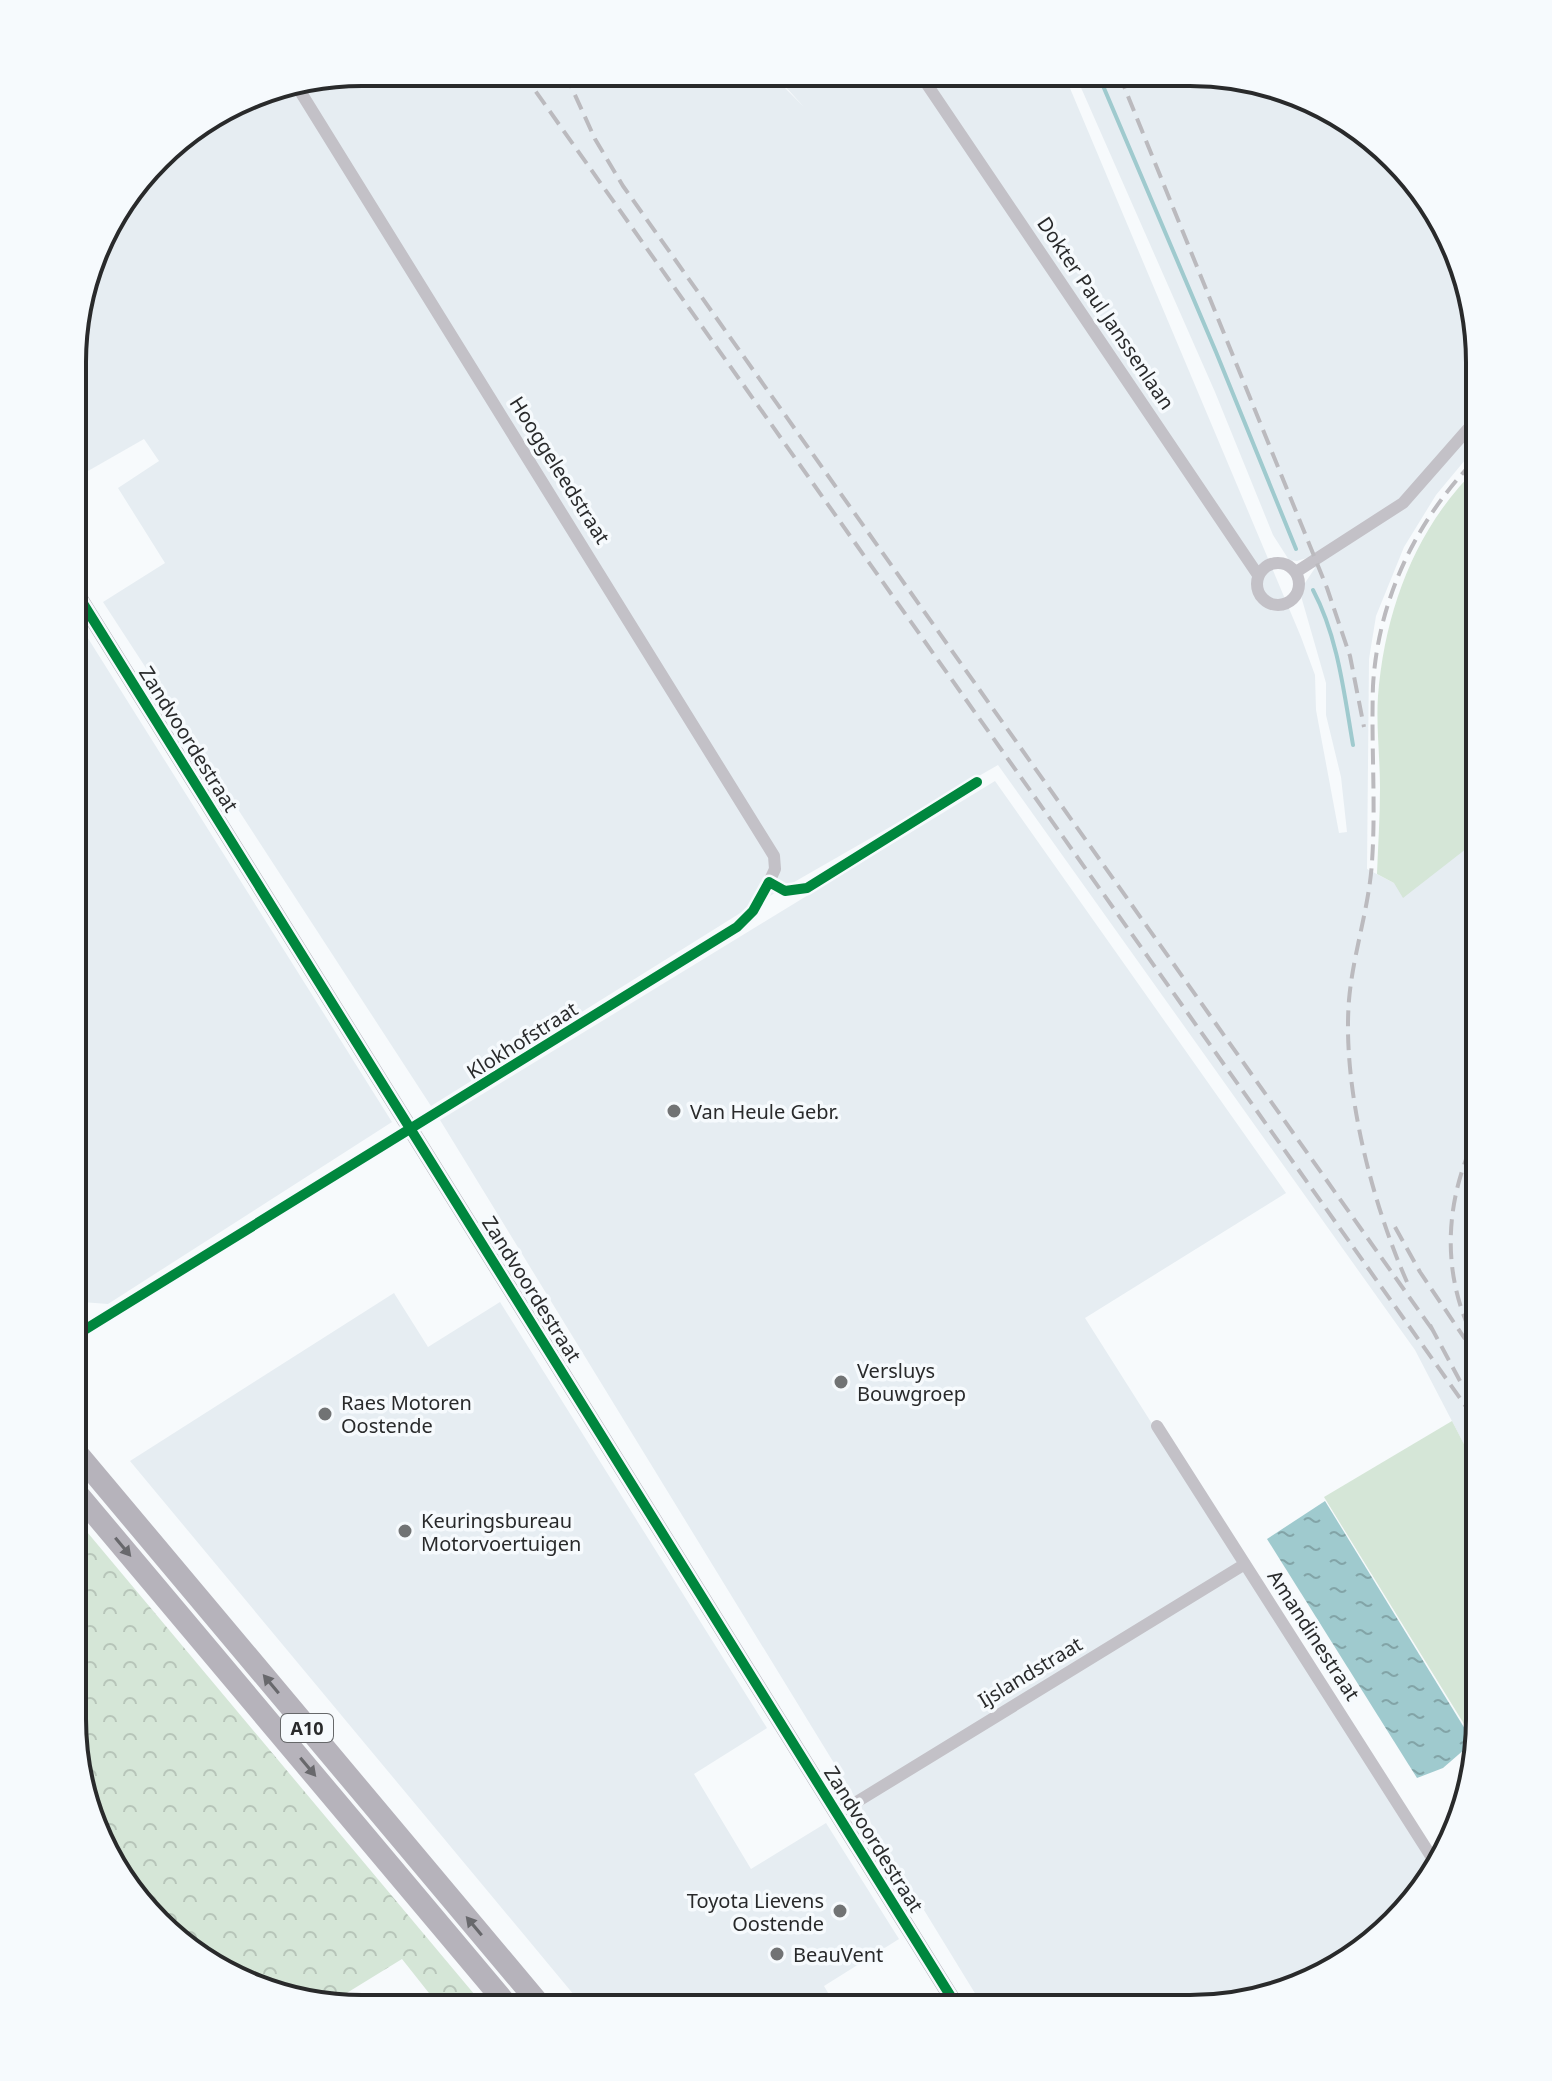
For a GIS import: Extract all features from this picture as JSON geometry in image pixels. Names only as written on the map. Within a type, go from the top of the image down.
[{"type":"highway","name":"A10","points":[[86,1464],[532,1995]]},
{"type":"highway","name":"A10","points":[[86,1504],[499,1995]]},
{"type":"highway","name":"A10","points":[[498,1955],[537,1995]]},
{"type":"main road","name":"Zandvoordestraat","points":[[86,608],[950,1995]]},
{"type":"street","name":"Dokter Paul Janssenlaan","points":[[928,86],[1258,575],[1259,594],[1265,601],[1283,605],[1297,595],[1299,579],[1296,572]]},
{"type":"street","name":"Hooggeleedstraat","points":[[301,93],[774,856],[775,869],[769,882]]},
{"type":"street","points":[[1258,575],[1265,566],[1276,562],[1287,564],[1296,572],[1403,503],[1466,431]]},
{"type":"street","points":[[769,882],[785,891],[807,888],[977,782]]},
{"type":"street","name":"Klokhofstraat","points":[[86,1329],[737,927],[753,911],[769,882]]},
{"type":"street","name":"Amandinestraat","points":[[1157,1426],[1430,1854]]},
{"type":"street","name":"Ijslandstraat","points":[[837,1814],[1245,1564]]},
{"type":"shaded area","points":[[362,86],[783,86],[804,107],[785,86],[1069,86],[1301,637],[1315,675],[1316,710],[1339,833],[1347,832],[1341,777],[1326,715],[1326,683],[1301,596],[1315,568],[1310,557],[1289,560],[1273,535],[1215,392],[1080,86],[1190,86],[1226,88],[1261,95],[1296,107],[1358,143],[1409,194],[1438,240],[1461,308],[1465,344],[1466,459],[1436,495],[1404,547],[1376,616],[1369,659],[1367,869],[1394,883],[1466,847],[1465,1446],[1415,1350],[998,765],[742,912],[431,1106],[103,602],[165,563],[118,488],[159,461],[144,439],[86,472],[88,326],[107,256],[133,209],[154,180],[180,154],[224,123],[273,101],[326,88]]},
{"type":"shaded area","points":[[86,635],[392,1122],[108,1304],[86,1302]]},
{"type":"shaded area","points":[[995,781],[1286,1193],[1085,1318],[1427,1858],[1398,1901],[1372,1927],[1312,1967],[1244,1990],[1190,1995],[976,1995],[440,1120]]},
{"type":"shaded area","points":[[394,1293],[428,1347],[500,1302],[767,1728],[694,1774],[751,1869],[826,1823],[899,1939],[824,1986],[829,1995],[574,1995],[130,1461]]},
{"type":"green space","points":[[1466,480],[1466,849],[1403,898],[1394,883],[1377,874],[1380,788],[1378,696],[1382,664],[1396,601],[1408,571],[1421,542]]},
{"type":"green space","points":[[1452,1421],[1465,1446],[1465,1726],[1324,1497]]},
{"type":"green space","points":[[86,1531],[475,1995],[430,1995],[402,1959],[345,1994],[291,1986],[256,1974],[194,1938],[143,1887],[114,1841],[91,1773],[86,1719]]},
{"type":"water","points":[[1325,1501],[1465,1729],[1464,1750],[1443,1768],[1417,1778],[1267,1539]]},
{"type":"waterway","points":[[1103,86],[1296,549]]},
{"type":"waterway","points":[[1313,590],[1334,646],[1353,745]]},
{"type":"railway","points":[[532,86],[1465,1406]]},
{"type":"railway","points":[[571,86],[595,139],[623,186],[1434,1332]]},
{"type":"railway","points":[[1124,86],[1327,588],[1350,656],[1364,727]]},
{"type":"railway","points":[[1407,1282],[1382,1217],[1362,1144],[1350,1070],[1349,1000],[1372,862],[1373,686],[1383,621],[1405,560],[1420,532],[1466,470]]},
{"type":"railway","points":[[1465,1163],[1453,1211],[1451,1239],[1452,1267],[1465,1318]]},
{"type":"railway","points":[[1395,1227],[1420,1272],[1465,1339]]},
{"type":"railway","points":[[1430,1325],[1460,1381]]},
{"type":"cycle path","points":[[86,608],[950,1995]]},
{"type":"cycle path","points":[[86,1329],[737,927],[753,911],[769,882],[785,891],[807,888],[977,782]]},
{"type":"place","name":"Van Heule Gebr.","points":[[674,1111]]},
{"type":"place","name":"Versluys Bouwgroep","points":[[841,1382]]},
{"type":"place","name":"Raes Motoren Oostende","points":[[325,1414]]},
{"type":"place","name":"Keuringsbureau Motorvoertuigen","points":[[405,1531]]},
{"type":"place","name":"Toyota Lievens Oostende","points":[[840,1911]]},
{"type":"place","name":"BeauVent","points":[[777,1954]]}]
